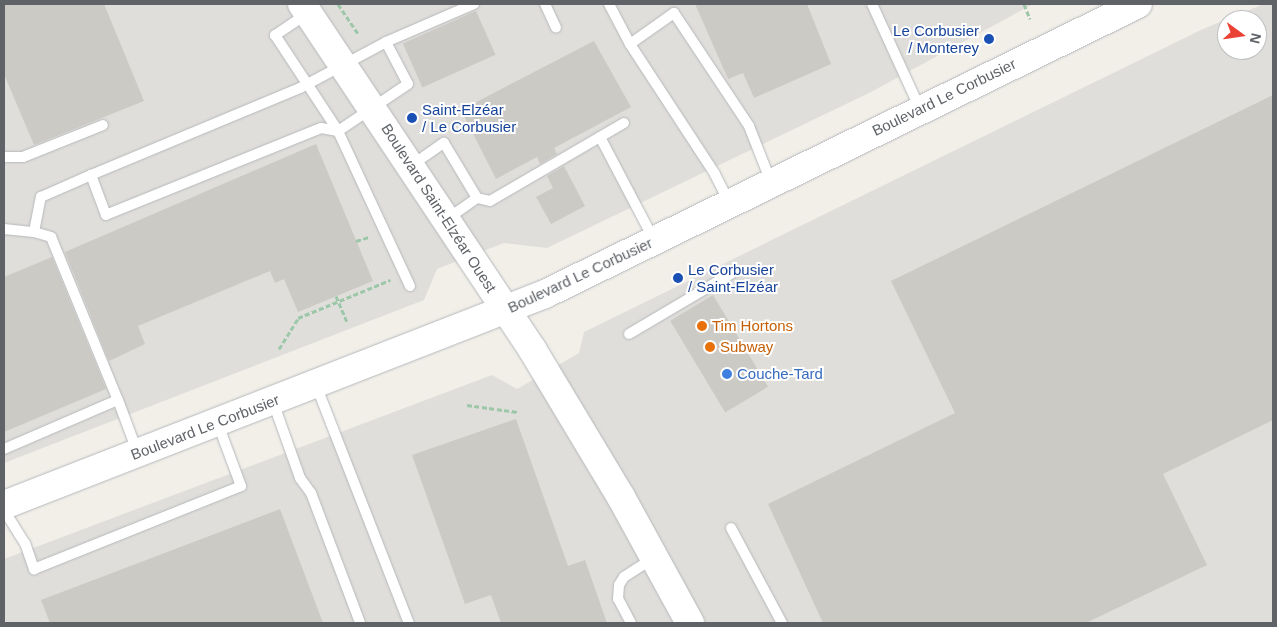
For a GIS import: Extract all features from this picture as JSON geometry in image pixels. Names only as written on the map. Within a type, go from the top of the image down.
[{"type":"street","name":"Boulevard Le Corbusier","points":[[4,505],[506,309],[654,240],[1138,4]]},
{"type":"street","name":"Boulevard Saint-Elzéar Ouest","points":[[306,8],[506,309],[655,557],[690,623]]},
{"type":"lane","points":[[34,232],[41,197],[308,84],[343,63],[386,42],[474,4]]},
{"type":"lane","points":[[545,4],[556,28]]},
{"type":"lane","points":[[609,4],[630,44],[715,174],[729,203]]},
{"type":"lane","points":[[872,4],[920,109]]},
{"type":"lane","points":[[306,8],[275,35],[338,131],[410,286]]},
{"type":"lane","points":[[630,44],[674,13],[749,126],[771,182]]},
{"type":"lane","points":[[91,175],[106,216],[321,128],[338,131],[372,106],[408,84],[386,42]]},
{"type":"lane","points":[[412,165],[444,143],[477,198],[490,201],[624,123]]},
{"type":"lane","points":[[4,157],[23,157],[102,125]]},
{"type":"lane","points":[[600,137],[654,240]]},
{"type":"lane","points":[[447,219],[477,198]]},
{"type":"lane","points":[[4,229],[34,232],[51,237],[138,453]]},
{"type":"lane","points":[[629,334],[732,273]]},
{"type":"lane","points":[[316,384],[409,623]]},
{"type":"lane","points":[[4,449],[118,400]]},
{"type":"lane","points":[[273,401],[300,478],[311,493],[360,623]]},
{"type":"lane","points":[[4,510],[24,543],[34,569],[242,486],[217,422]]},
{"type":"lane","points":[[731,528],[782,623]]},
{"type":"lane","points":[[631,623],[618,599],[619,585],[624,577],[655,557]]},
{"type":"path","points":[[338,4],[359,35]]},
{"type":"path","points":[[1024,4],[1030,19]]},
{"type":"path","points":[[356,241],[366,236],[376,240]]},
{"type":"path","points":[[279,348],[298,318],[377,285]]},
{"type":"path","points":[[336,296],[347,322]]},
{"type":"path","points":[[467,405],[518,412]]},
{"type":"shaded area","points":[[4,4],[1033,4],[871,92],[547,248],[504,243],[437,269],[424,300],[4,463]]},
{"type":"shaded area","points":[[1264,4],[1273,4],[1273,623],[4,623],[4,559],[492,375],[517,389],[579,353],[584,332],[1217,23],[1217,60],[1267,60],[1267,10],[1249,10]]},
{"type":"building","points":[[4,4],[104,4],[144,101],[34,145],[4,74]]},
{"type":"building","points":[[695,4],[807,4],[831,64],[754,98],[743,73],[728,79]]},
{"type":"building","points":[[476,11],[496,55],[422,87],[403,44]]},
{"type":"building","points":[[594,41],[631,107],[554,148],[557,154],[540,164],[537,157],[496,179],[461,110]]},
{"type":"building","points":[[1273,95],[1273,420],[1163,474],[1207,565],[1086,623],[823,623],[768,504],[955,413],[891,281]]},
{"type":"building","points":[[316,144],[373,281],[298,312],[284,279],[275,283],[270,271],[138,326],[145,344],[109,361],[65,252]]},
{"type":"building","points":[[564,166],[585,206],[551,224],[536,197],[553,188],[547,176]]},
{"type":"building","points":[[52,257],[106,389],[4,432],[4,277]]},
{"type":"building","points":[[713,295],[768,387],[725,412],[670,321]]},
{"type":"building","points":[[516,419],[568,566],[585,560],[607,623],[501,623],[491,595],[465,604],[412,455]]},
{"type":"building","points":[[280,509],[323,623],[50,623],[41,600]]},
{"type":"place","name":"Le Corbusier / Monterey","points":[[989,39]]},
{"type":"place","name":"Saint-Elzéar / Le Corbusier","points":[[412,118]]},
{"type":"place","name":"Le Corbusier / Saint-Elzéar","points":[[678,278]]},
{"type":"place","name":"Tim Hortons","points":[[702,326]]},
{"type":"place","name":"Subway","points":[[710,347]]},
{"type":"place","name":"Couche-Tard","points":[[727,374]]}]
